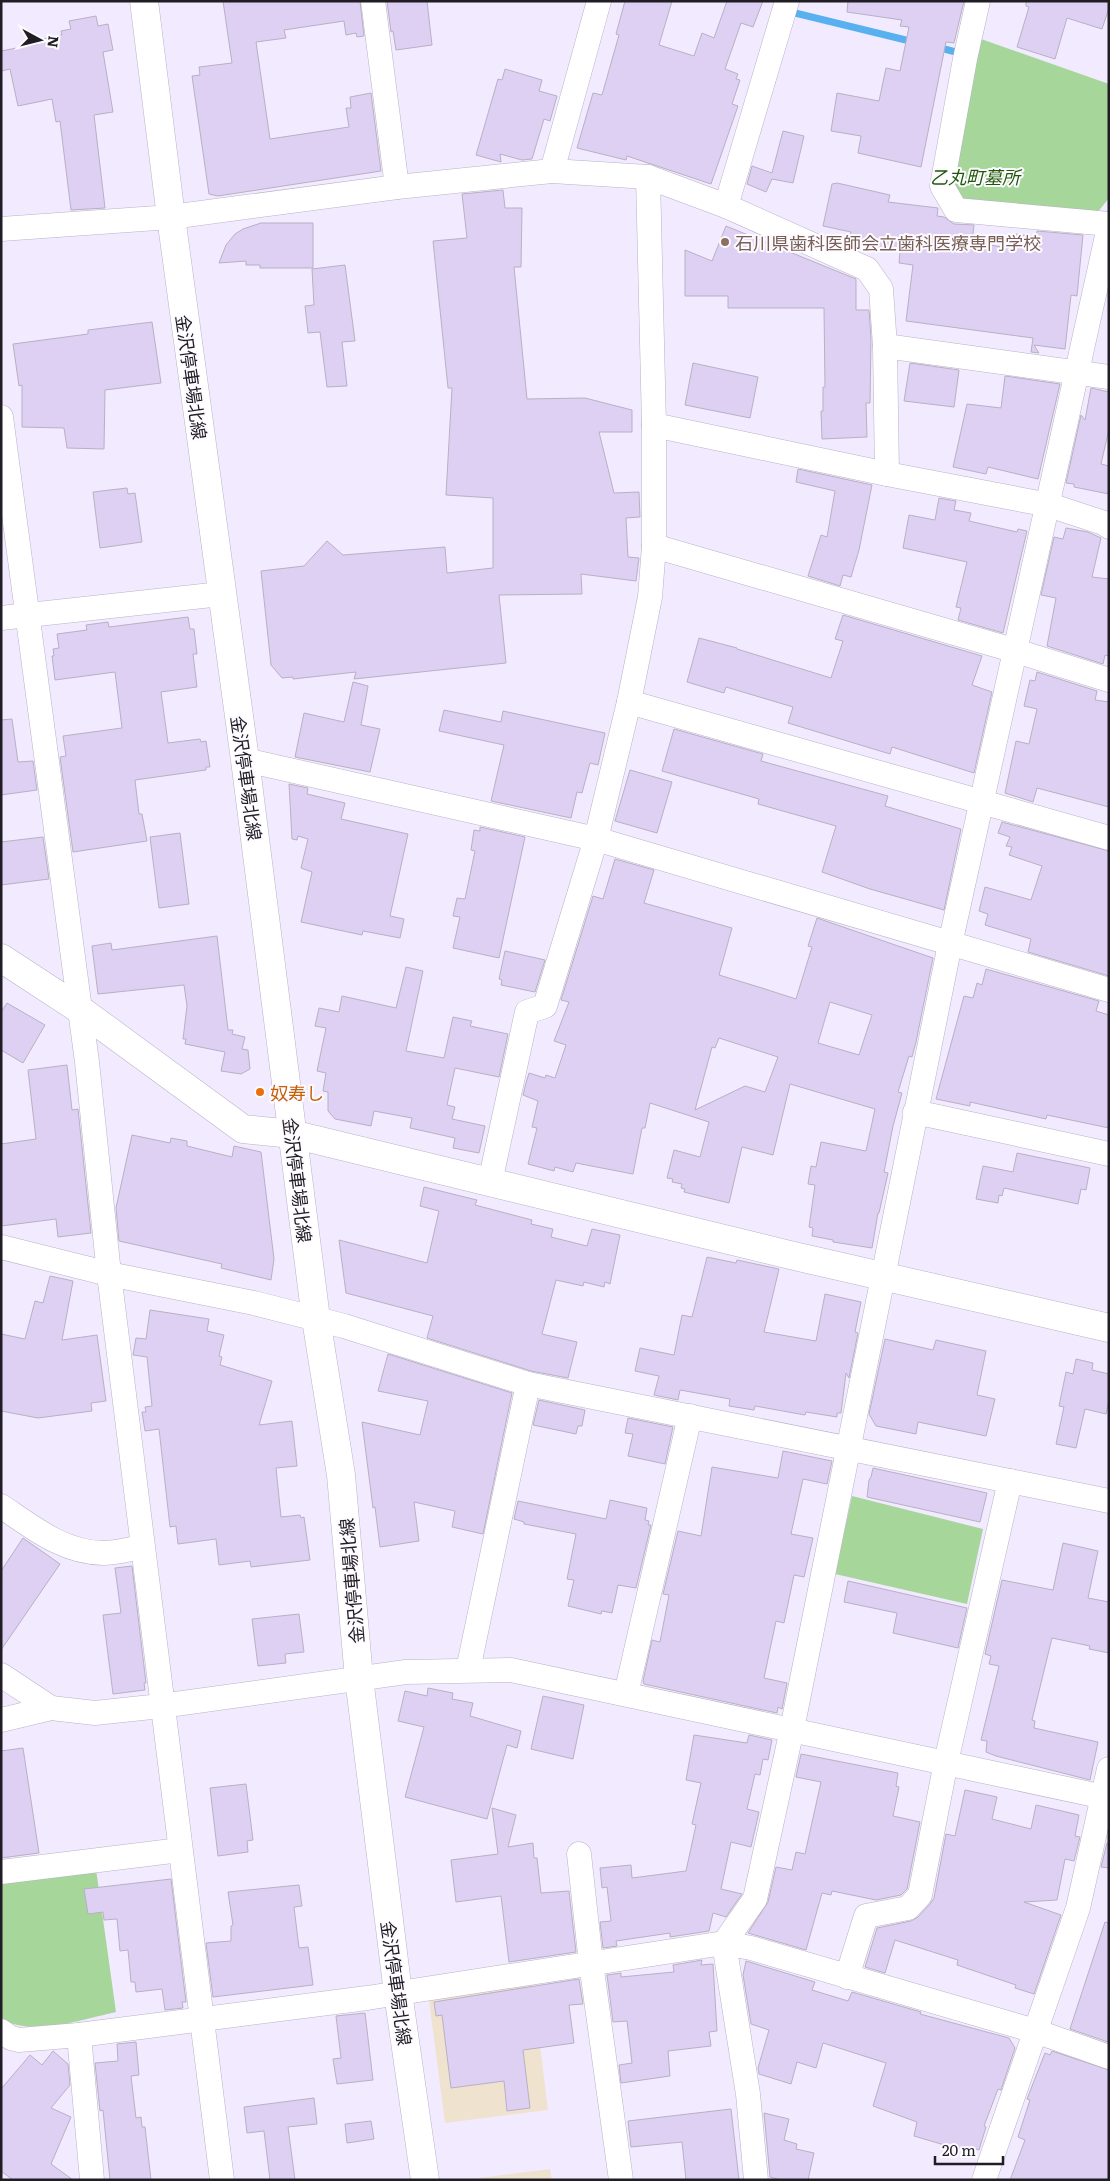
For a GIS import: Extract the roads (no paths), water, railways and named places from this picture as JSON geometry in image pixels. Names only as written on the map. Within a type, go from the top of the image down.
[{"type":"main road","name":"金沢停車場北線","points":[[144,1],[171,217],[245,760],[316,1319],[341,1475],[359,1678],[398,1993],[425,2180]]},
{"type":"main road","points":[[1,958],[79,1009],[243,1129],[292,1134],[882,1276],[1109,1328]]},
{"type":"street","points":[[373,1],[397,187]]},
{"type":"street","points":[[552,171],[599,1]]},
{"type":"street","points":[[726,206],[787,1]]},
{"type":"street","points":[[756,2180],[748,2094],[724,1943],[755,1899],[792,1728],[950,944],[1049,505],[1109,226],[956,210],[942,186],[965,59],[978,1]]},
{"type":"street","points":[[1,229],[171,217],[397,187],[552,171],[648,177],[726,206],[868,269],[881,289],[885,346],[887,474]]},
{"type":"street","points":[[490,1182],[527,1012],[545,1006],[596,839],[629,702],[650,597],[654,546],[654,425],[648,177]]},
{"type":"street","points":[[885,346],[1109,377]]},
{"type":"street","points":[[1,417],[87,1062],[109,1274],[161,1706],[222,2180]]},
{"type":"street","points":[[654,425],[887,474],[1049,505],[1104,522],[1109,527]]},
{"type":"street","points":[[654,546],[1016,651],[1109,680]]},
{"type":"street","points":[[1,618],[222,594]]},
{"type":"street","points":[[629,702],[982,800],[1109,838]]},
{"type":"street","points":[[245,760],[596,839],[1109,990]]},
{"type":"street","points":[[915,1112],[1109,1154]]},
{"type":"street","points":[[1,1247],[109,1274],[254,1304],[344,1326],[528,1384],[1109,1501]]},
{"type":"street","points":[[468,1670],[528,1384]]},
{"type":"street","points":[[626,1694],[690,1416]]},
{"type":"street","points":[[847,1977],[866,1916],[908,1908],[920,1895],[946,1762],[1010,1481]]},
{"type":"street","points":[[1,1506],[47,1537],[67,1546],[103,1553],[142,1547]]},
{"type":"street","points":[[1,1720],[51,1708],[95,1713],[161,1706],[406,1672],[511,1670],[792,1728],[1106,1797]]},
{"type":"street","points":[[1,1675],[51,1708]]},
{"type":"street","points":[[984,2180],[1078,1908],[1106,1797],[1109,1769]]},
{"type":"street","points":[[1,1872],[180,1850]]},
{"type":"street","points":[[580,1854],[591,1963],[621,2180]]},
{"type":"street","points":[[5,2041],[79,2035],[398,1993],[724,1943],[751,1948],[1035,2031],[1109,2057]]},
{"type":"street","points":[[79,2035],[92,2180]]},
{"type":"waterway","points":[[791,12],[914,42]]},
{"type":"waterway","points":[[937,47],[963,54]]},
{"type":"place","name":"石川県歯科医師会立歯科医療専門学校","points":[[725,242]]},
{"type":"place","name":"奴寿し","points":[[260,1092]]},
{"type":"park label","name":"乙丸町墓所","points":[[975,176]]}]
